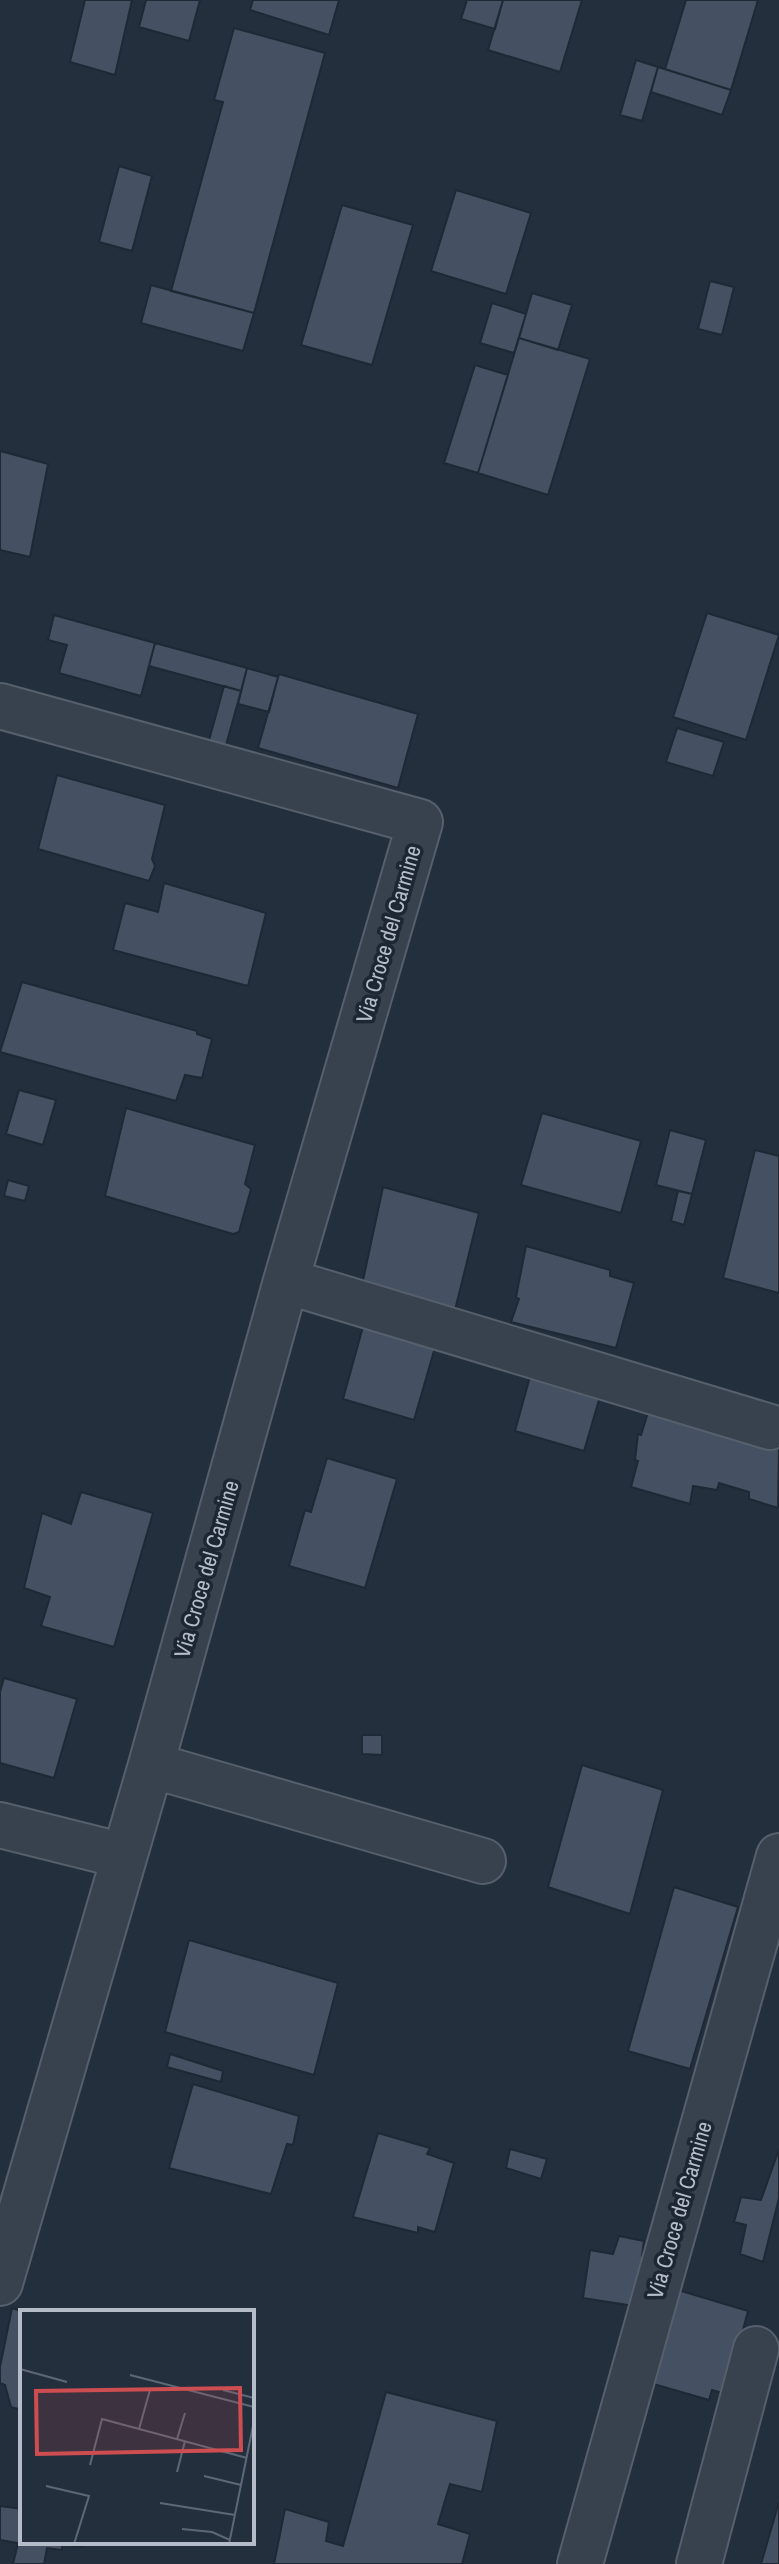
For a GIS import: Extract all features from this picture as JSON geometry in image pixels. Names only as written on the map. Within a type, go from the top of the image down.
[{"type":"street","name":"Via Croce del Carmine","points":[[0,706],[420,822],[0,2283]]},
{"type":"street","points":[[286,1281],[770,1427]]},
{"type":"street","points":[[151,1765],[483,1861]]},
{"type":"street","points":[[0,1825],[124,1856]]},
{"type":"street","name":"Via Croce del Carmine","points":[[580,2564],[779,1856]]},
{"type":"street","points":[[699,2564],[756,2349]]},
{"type":"building","points":[[85,0],[132,0],[115,75],[70,62]]},
{"type":"building","points":[[146,0],[200,0],[189,41],[139,27]]},
{"type":"building","points":[[253,0],[339,0],[329,35],[250,10]]},
{"type":"building","points":[[467,0],[503,0],[495,29],[461,19]]},
{"type":"building","points":[[503,0],[582,0],[560,72],[488,50]]},
{"type":"building","points":[[686,0],[758,0],[731,90],[665,69]]},
{"type":"building","points":[[234,28],[325,53],[254,313],[171,291],[223,102],[214,100]]},
{"type":"building","points":[[636,60],[658,67],[642,121],[620,115]]},
{"type":"building","points":[[658,67],[731,90],[722,115],[651,92]]},
{"type":"building","points":[[119,166],[152,176],[132,251],[99,242]]},
{"type":"building","points":[[456,190],[531,213],[506,294],[431,271]]},
{"type":"building","points":[[342,205],[413,225],[372,365],[301,345]]},
{"type":"building","points":[[710,281],[734,287],[722,335],[698,329]]},
{"type":"building","points":[[151,285],[254,313],[243,351],[141,323]]},
{"type":"building","points":[[532,293],[572,305],[558,350],[519,338]]},
{"type":"building","points":[[492,303],[526,314],[514,353],[480,343]]},
{"type":"building","points":[[519,338],[590,359],[548,495],[478,473]]},
{"type":"building","points":[[475,365],[508,375],[478,473],[444,463]]},
{"type":"building","points":[[0,451],[48,464],[30,557],[0,550]]},
{"type":"building","points":[[707,613],[779,635],[746,740],[673,717]]},
{"type":"building","points":[[54,615],[155,643],[141,696],[59,673],[67,645],[48,640]]},
{"type":"building","points":[[155,643],[247,668],[241,691],[149,666]]},
{"type":"building","points":[[247,668],[278,677],[269,712],[238,704]]},
{"type":"building","points":[[279,674],[418,714],[398,788],[258,748]]},
{"type":"building","points":[[224,686],[241,691],[223,756],[206,751]]},
{"type":"building","points":[[677,728],[724,742],[713,776],[666,762]]},
{"type":"building","points":[[57,775],[165,805],[152,859],[155,866],[149,881],[38,849]]},
{"type":"building","points":[[164,883],[266,913],[248,986],[113,950],[125,903],[158,912]]},
{"type":"building","points":[[22,982],[197,1031],[197,1034],[212,1039],[202,1078],[185,1075],[176,1101],[0,1052]]},
{"type":"building","points":[[19,1090],[56,1100],[43,1145],[6,1134]]},
{"type":"building","points":[[126,1108],[255,1145],[245,1184],[251,1189],[239,1232],[233,1234],[105,1196]]},
{"type":"building","points":[[542,1113],[641,1141],[621,1213],[521,1185]]},
{"type":"building","points":[[670,1130],[706,1140],[692,1194],[656,1185]]},
{"type":"building","points":[[755,1150],[779,1156],[779,1293],[723,1278]]},
{"type":"building","points":[[8,1180],[29,1186],[25,1201],[4,1196]]},
{"type":"building","points":[[383,1187],[479,1213],[455,1310],[362,1285]]},
{"type":"building","points":[[678,1191],[692,1194],[684,1225],[671,1221]]},
{"type":"building","points":[[526,1246],[610,1270],[610,1276],[634,1283],[616,1348],[511,1322],[519,1299],[516,1297]]},
{"type":"building","points":[[364,1323],[436,1344],[414,1420],[343,1399]]},
{"type":"building","points":[[531,1373],[601,1393],[584,1451],[515,1431]]},
{"type":"building","points":[[650,1406],[691,1424],[779,1448],[778,1508],[749,1499],[749,1492],[719,1483],[717,1490],[693,1486],[690,1504],[631,1487],[638,1461],[635,1460],[638,1434],[641,1435]]},
{"type":"building","points":[[327,1458],[397,1479],[365,1588],[289,1566],[305,1510],[311,1512]]},
{"type":"building","points":[[81,1492],[153,1513],[114,1647],[41,1626],[50,1597],[24,1588],[42,1513],[71,1524]]},
{"type":"building","points":[[4,1678],[77,1699],[54,1778],[0,1763],[0,1692]]},
{"type":"building","points":[[362,1735],[382,1735],[382,1755],[362,1754]]},
{"type":"building","points":[[582,1765],[663,1790],[630,1914],[548,1887]]},
{"type":"building","points":[[674,1887],[738,1907],[690,2069],[628,2051]]},
{"type":"building","points":[[189,1940],[338,1983],[314,2075],[165,2032]]},
{"type":"building","points":[[170,2054],[223,2071],[221,2082],[167,2067]]},
{"type":"building","points":[[193,2084],[299,2116],[293,2145],[287,2144],[271,2194],[169,2168]]},
{"type":"building","points":[[378,2133],[430,2148],[427,2154],[454,2163],[435,2232],[418,2227],[418,2233],[353,2217]]},
{"type":"building","points":[[510,2149],[547,2159],[541,2179],[506,2168]]},
{"type":"building","points":[[779,2149],[779,2198],[763,2262],[740,2254],[746,2225],[734,2222],[741,2197],[761,2200]]},
{"type":"building","points":[[619,2236],[644,2241],[642,2256],[647,2257],[634,2306],[583,2298],[590,2250],[613,2254]]},
{"type":"building","points":[[678,2290],[748,2311],[726,2394],[712,2390],[709,2400],[650,2383]]},
{"type":"building","points":[[12,2308],[20,2311],[20,2409],[11,2407],[5,2385],[0,2383],[0,2367]]},
{"type":"building","points":[[386,2392],[497,2421],[482,2492],[450,2484],[438,2524],[470,2534],[462,2564],[274,2564],[285,2509],[329,2522],[326,2541],[343,2546]]},
{"type":"building","points":[[779,2502],[779,2564],[761,2564]]},
{"type":"building","points":[[0,2506],[20,2509],[20,2544],[62,2544],[62,2550],[47,2548],[44,2564],[13,2564],[18,2543],[0,2540]]}]
